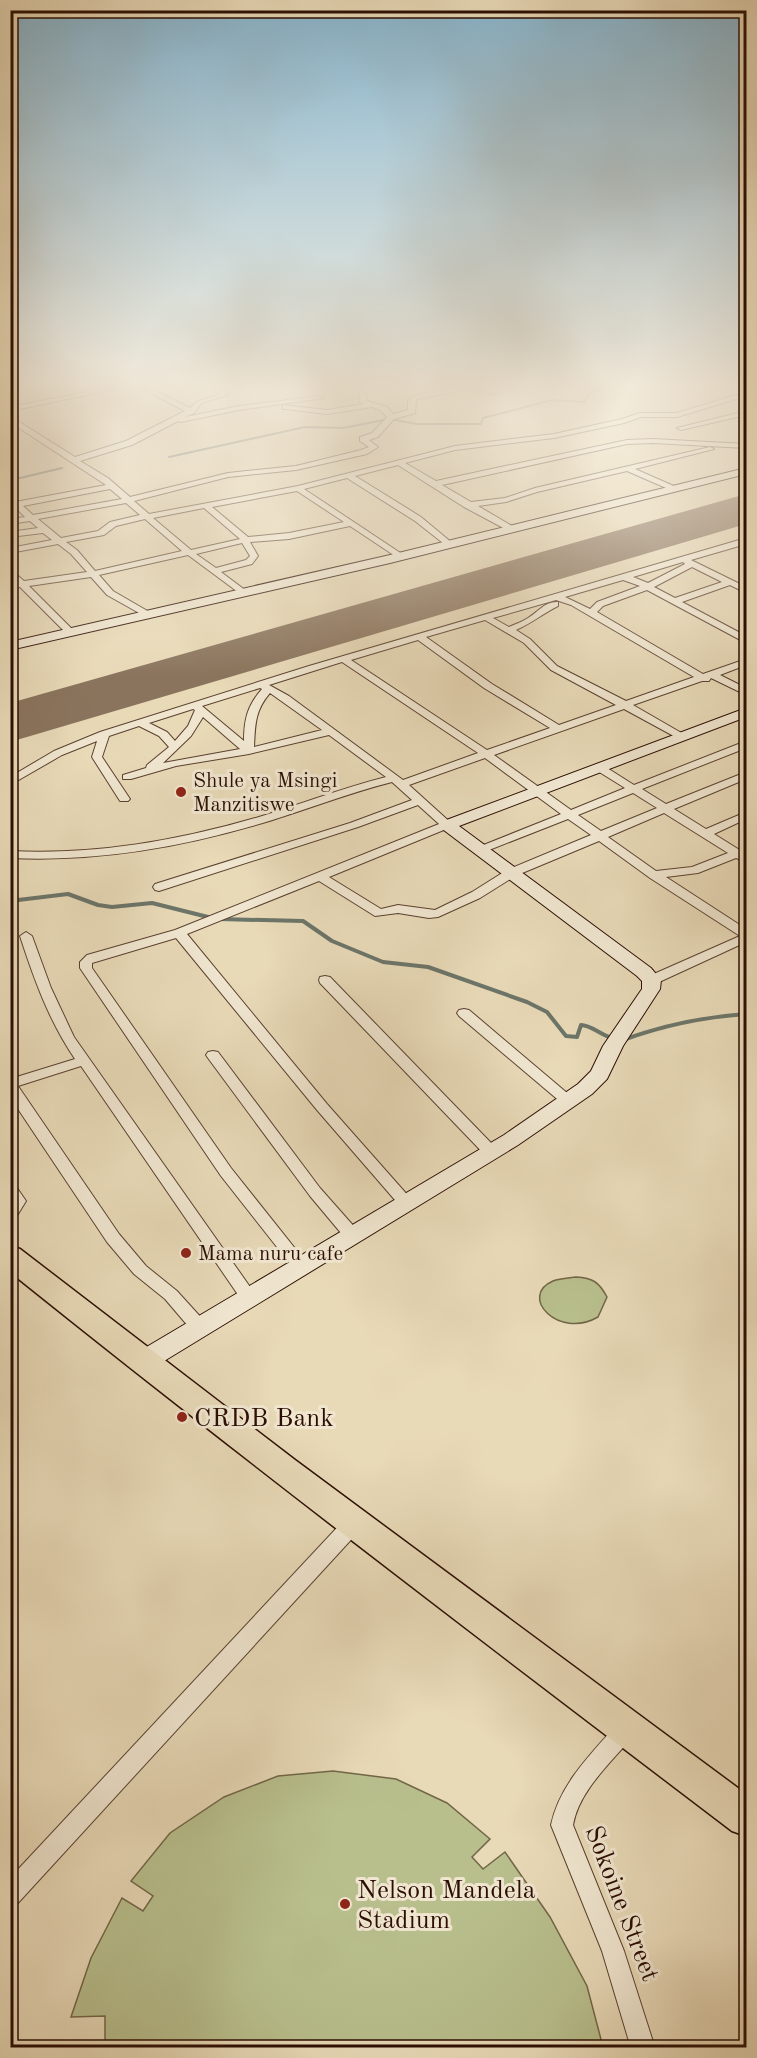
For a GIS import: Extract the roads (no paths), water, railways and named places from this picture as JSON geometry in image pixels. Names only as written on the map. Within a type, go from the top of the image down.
[{"type":"highway","points":[[10,1256],[142,1362],[208,1409],[353,1524],[747,1817]]},
{"type":"street","points":[[10,522],[129,500],[188,485]]},
{"type":"street","points":[[10,551],[101,533],[117,523],[314,485]]},
{"type":"street","points":[[364,485],[418,519],[448,544]]},
{"type":"street","points":[[437,485],[509,528]]},
{"type":"street","points":[[467,505],[506,500],[557,485]]},
{"type":"street","points":[[664,485],[673,489]]},
{"type":"street","points":[[10,646],[401,556],[689,485]]},
{"type":"street","points":[[13,505],[112,486],[148,518],[242,592]]},
{"type":"street","points":[[298,489],[401,556]]},
{"type":"street","points":[[13,505],[61,542],[95,573],[110,592],[148,615]]},
{"type":"street","points":[[206,506],[246,540],[254,556],[252,560],[215,571]]},
{"type":"street","points":[[10,586],[95,573],[246,540],[279,537],[351,523]]},
{"type":"street","points":[[10,536],[43,530]]},
{"type":"street","points":[[10,782],[58,753],[104,734],[266,687],[344,659],[561,598],[624,577],[688,562],[747,541]]},
{"type":"street","points":[[688,562],[747,590]]},
{"type":"street","points":[[591,613],[600,604],[647,587],[688,562]]},
{"type":"street","points":[[10,572],[71,633]]},
{"type":"street","points":[[624,577],[747,640]]},
{"type":"street","points":[[673,602],[730,582]]},
{"type":"street","points":[[561,598],[709,677],[747,692]]},
{"type":"street","points":[[511,629],[532,620],[542,610],[561,598]]},
{"type":"street","points":[[487,618],[511,629],[527,641],[554,668],[681,737]]},
{"type":"street","points":[[421,638],[489,686],[557,728]]},
{"type":"street","points":[[344,659],[487,755],[654,874],[747,936]]},
{"type":"street","points":[[10,854],[78,856],[146,849],[238,826],[487,755],[557,728],[627,706],[747,662]]},
{"type":"street","points":[[266,687],[398,781],[447,825],[652,980]]},
{"type":"street","points":[[249,751],[250,713],[266,687]]},
{"type":"street","points":[[145,772],[175,747],[194,723],[198,707]]},
{"type":"street","points":[[198,707],[249,751]]},
{"type":"street","points":[[301,1266],[226,1172],[86,968],[86,962],[92,958],[179,933],[224,912],[447,825],[747,712]]},
{"type":"street","points":[[141,723],[163,734],[175,747]]},
{"type":"street","points":[[127,777],[187,760],[214,759],[328,732]]},
{"type":"street","points":[[104,734],[97,757],[124,799]]},
{"type":"street","points":[[480,850],[572,816],[747,744]]},
{"type":"street","points":[[600,768],[706,834],[743,854]]},
{"type":"street","points":[[319,876],[373,910],[379,912],[406,909],[429,915],[476,895],[511,873],[747,775]]},
{"type":"street","points":[[159,887],[354,825],[421,800]]},
{"type":"street","points":[[706,834],[747,815]]},
{"type":"street","points":[[654,874],[694,870],[743,854]]},
{"type":"street","points":[[179,933],[406,1203]]},
{"type":"street","points":[[26,936],[44,988],[68,1038],[249,1298]]},
{"type":"street","points":[[652,980],[747,936]]},
{"type":"street","points":[[325,980],[491,1152]]},
{"type":"street","points":[[142,1362],[491,1152],[568,1101],[600,1074],[617,1040],[651,989],[652,980]]},
{"type":"street","points":[[464,1013],[568,1101]]},
{"type":"street","points":[[213,1055],[315,1192],[352,1235]]},
{"type":"street","points":[[83,1061],[10,1085],[112,1238],[140,1270],[171,1295],[200,1328]]},
{"type":"street","points":[[10,1189],[18,1201],[10,1215]]},
{"type":"street","points":[[10,1896],[353,1524]]},
{"type":"street","name":"Sokoine Street","points":[[627,1728],[573,1796],[562,1813],[562,1825],[613,1951],[643,2048]]},
{"type":"waterway","points":[[10,901],[68,894],[98,905],[112,907],[152,903],[212,918]]},
{"type":"waterway","points":[[219,919],[303,921],[332,941],[383,962],[428,967],[527,1002],[547,1012],[566,1036],[577,1037],[581,1025],[613,1038]]},
{"type":"waterway","points":[[623,1040],[684,1023],[746,1014]]},
{"type":"place","name":"Shule ya Msingi Manzitiswe","points":[[181,792]]},
{"type":"place","name":"Mama nuru cafe","points":[[186,1253]]},
{"type":"place","name":"CRDB Bank","points":[[182,1417]]},
{"type":"place","name":"Nelson Mandela Stadium","points":[[345,1904]]}]
